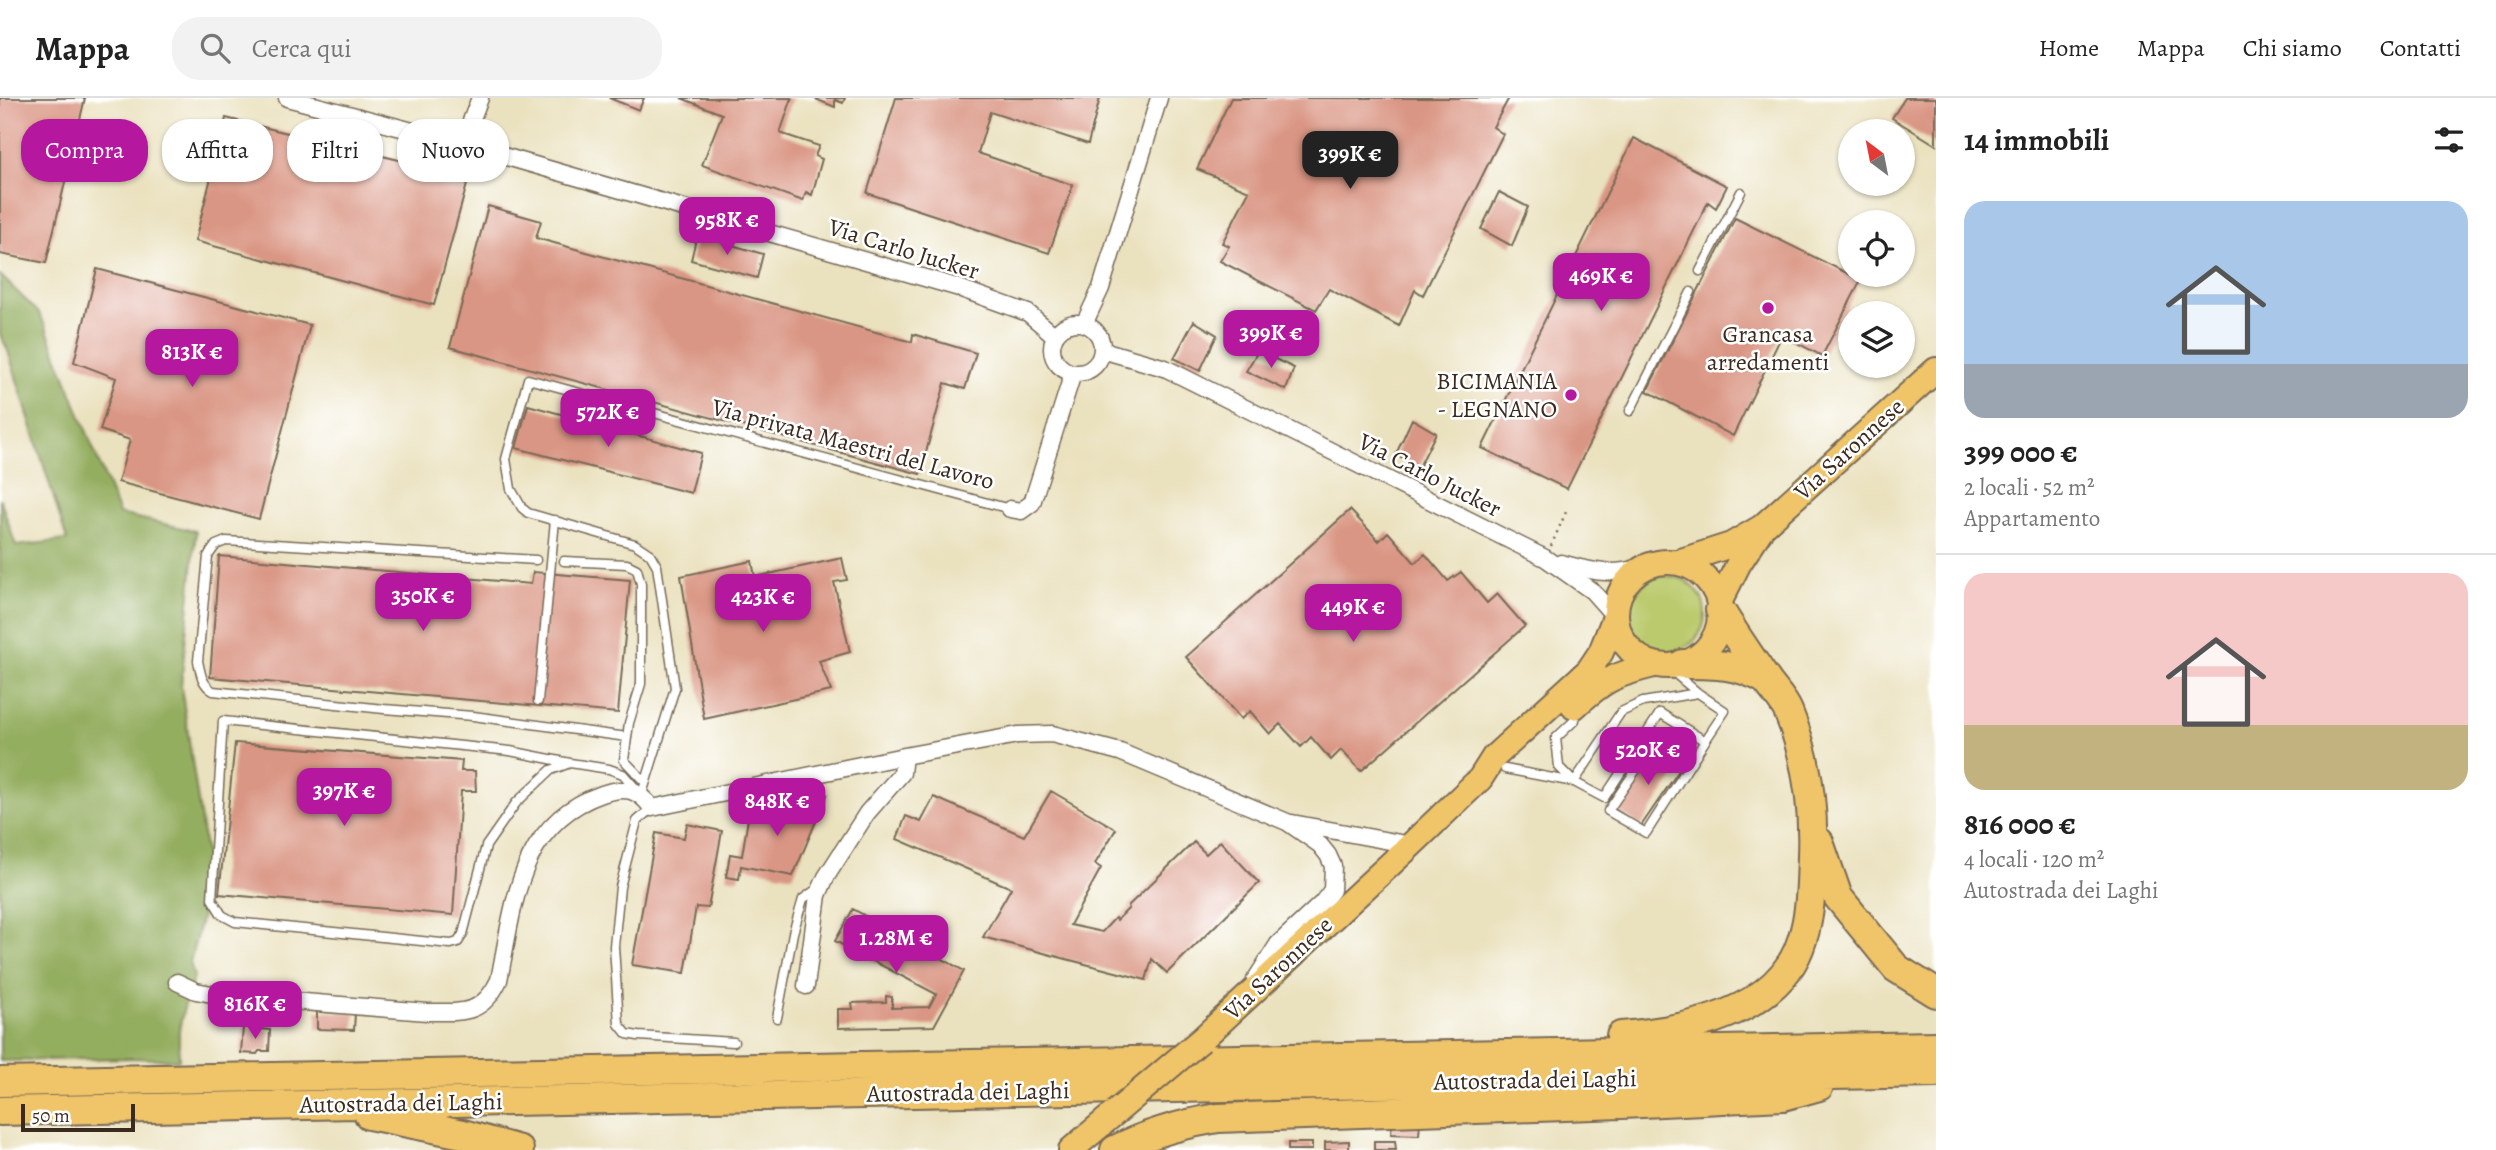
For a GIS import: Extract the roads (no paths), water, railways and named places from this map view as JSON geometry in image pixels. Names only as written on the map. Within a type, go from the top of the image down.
[{"type":"highway","points":[[1339,1058],[1377,1052],[1649,1034],[1722,1017],[1746,1004],[1782,976],[1802,942],[1811,897],[1813,826],[1800,740],[1787,708],[1720,607]]},
{"type":"highway","points":[[1668,665],[1730,665],[1766,680]]},
{"type":"highway","points":[[1813,826],[1838,897],[1896,968],[1936,993]]},
{"type":"highway","name":"Autostrada dei Laghi","points":[[0,1082],[1936,1046]]},
{"type":"highway","name":"Autostrada dei Laghi","points":[[0,1111],[1936,1073]]},
{"type":"highway","points":[[1115,1150],[1170,1127],[1217,1118],[1783,1096],[1865,1074]]},
{"type":"highway","points":[[322,1105],[463,1134],[519,1150]]},
{"type":"main road","name":"Via Saronnese","points":[[1678,562],[1731,545],[1762,527],[1936,370]]},
{"type":"main road","name":"Via Saronnese","points":[[1720,607],[1739,563],[1762,527]]},
{"type":"main road","points":[[1660,562],[1678,562],[1705,576],[1714,589],[1720,607],[1718,628],[1711,643],[1699,656],[1668,665],[1629,650],[1623,642],[1615,617],[1622,588],[1632,576],[1644,567],[1660,562]]},
{"type":"main road","name":"Via Saronnese","points":[[1071,1150],[1201,1040],[1480,779],[1494,757],[1589,670],[1601,652],[1615,617]]},
{"type":"main road","name":"Via Saronnese","points":[[1480,779],[1505,769],[1596,687],[1617,675],[1668,665]]},
{"type":"street","name":"Via Carlo Jucker","points":[[287,98],[397,127]]},
{"type":"street","points":[[472,119],[480,98]]},
{"type":"street","points":[[1084,324],[1101,288],[1159,98]]},
{"type":"street","name":"Via Carlo Jucker","points":[[509,158],[956,287],[1028,313],[1055,336]]},
{"type":"street","points":[[1084,324],[1097,334],[1102,350],[1095,365],[1088,370],[1073,373],[1059,365],[1055,359],[1052,352],[1055,336],[1068,325],[1084,324]]},
{"type":"street","name":"Via Carlo Jucker","points":[[1102,350],[1165,368],[1545,558],[1585,586],[1615,617]]},
{"type":"street","name":"Via privata Maestri del Lavoro","points":[[1010,509],[1021,511],[1032,503],[1073,373]]},
{"type":"street","name":"Via Carlo Jucker","points":[[1545,558],[1604,573],[1622,573],[1644,567]]},
{"type":"street","points":[[177,982],[218,996],[427,1012],[457,1012],[475,1008],[492,995],[499,980],[523,871],[538,841],[563,816],[593,796],[616,789],[643,788],[652,808],[904,756],[1018,735],[1052,734],[1120,752],[1287,822],[1320,845],[1328,855],[1334,866],[1332,890],[1322,903],[1278,944],[1242,1000]]},
{"type":"street","points":[[806,986],[815,909],[822,885],[867,813],[902,773],[904,756]]},
{"type":"street","points":[[1287,822],[1411,845]]},
{"type":"lane","points":[[1700,271],[1741,192]]},
{"type":"lane","points":[[1630,411],[1691,292]]},
{"type":"lane","name":"Via privata Maestri del Lavoro","points":[[555,520],[522,508],[511,489],[506,459],[528,380],[1010,509]]},
{"type":"lane","points":[[538,701],[555,520],[635,544],[650,554],[657,566],[675,688],[643,788]]},
{"type":"lane","points":[[536,560],[226,541],[216,545],[208,556],[198,661],[201,678],[213,691],[473,716],[628,737]]},
{"type":"lane","points":[[564,561],[627,564],[637,569],[641,584],[641,684],[629,723],[625,760],[643,788]]},
{"type":"lane","points":[[1626,763],[1636,770],[1608,811],[1646,833],[1725,711],[1698,693],[1668,665]]},
{"type":"lane","points":[[1574,782],[1620,712],[1643,702],[1698,693]]},
{"type":"lane","points":[[1573,708],[1575,720],[1556,738],[1559,767],[1574,782],[1604,798],[1660,713],[1705,741]]},
{"type":"lane","points":[[570,763],[551,770],[516,803],[486,846],[463,934],[458,942],[451,944],[234,922],[222,915],[212,899],[223,721],[510,751],[570,763],[623,774],[643,788]]},
{"type":"lane","points":[[1505,769],[1574,782]]},
{"type":"lane","points":[[652,808],[637,821],[620,887],[614,946],[619,1024],[627,1034],[638,1036],[734,1042]]},
{"type":"lane","points":[[777,1018],[793,933],[803,899],[822,885]]},
{"type":"place","name":"Grancasa arredamenti","points":[[1768,308]]},
{"type":"place","name":"BICIMANIA - LEGNANO","points":[[1571,395]]}]
